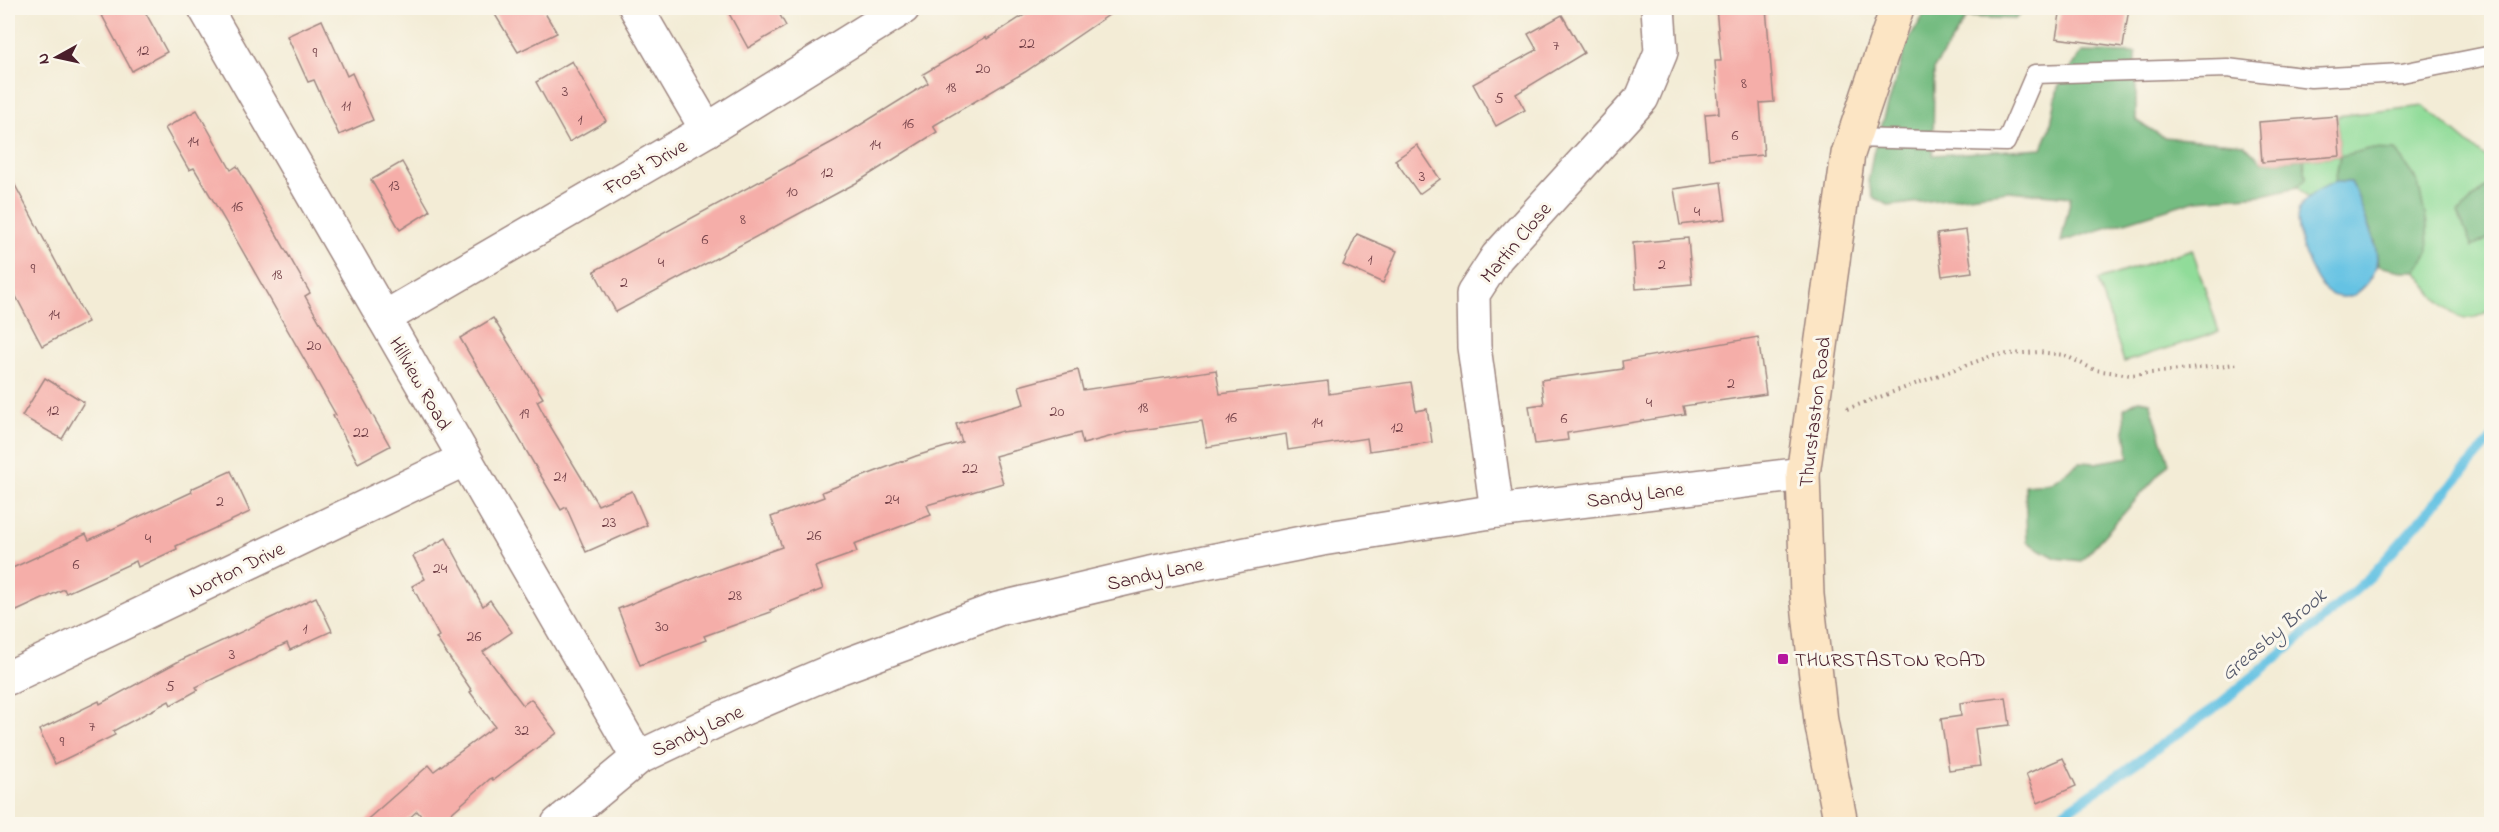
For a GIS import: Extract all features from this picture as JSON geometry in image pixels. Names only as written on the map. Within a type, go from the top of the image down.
[{"type":"street","name":"Hillview Road","points":[[206,8],[639,758]]},
{"type":"street","points":[[636,8],[708,130]]},
{"type":"street","name":"Frost Drive","points":[[384,318],[708,130],[903,8]]},
{"type":"street","name":"Martin Close","points":[[1497,511],[1474,347],[1473,294],[1497,257],[1642,98],[1661,52],[1659,8]]},
{"type":"street","name":"Thurstaston Road","points":[[1841,825],[1821,721],[1808,607],[1803,474],[1848,154],[1897,8]]},
{"type":"street","name":"Norton Drive","points":[[8,678],[465,459]]},
{"type":"street","name":"Sandy Lane","points":[[558,825],[639,758],[733,713],[841,667],[998,609],[1150,573],[1322,539],[1497,511],[1803,474]]},
{"type":"lane","points":[[1852,138],[2006,141],[2035,74],[2227,68],[2311,78],[2402,73],[2492,55]]},
{"type":"path","points":[[1810,422],[1994,355],[2039,352],[2064,355],[2095,370],[2131,375],[2236,364]]},
{"type":"green space","points":[[1928,8],[2026,8],[2015,19],[1967,17],[1934,68],[1933,155],[2042,148],[2050,129],[2058,87],[2082,52],[2136,53],[2136,120],[2163,137],[2244,144],[2262,162],[2304,159],[2306,179],[2297,187],[2263,195],[2196,200],[2061,242],[2071,197],[2009,191],[1889,206],[1873,197],[1868,182],[1873,154],[1907,43]]},
{"type":"green space","points":[[2424,106],[2491,162],[2491,182],[2471,200],[2472,247],[2491,237],[2491,308],[2479,316],[2468,318],[2458,316],[2439,301],[2416,271],[2428,253],[2340,156],[2337,116]]},
{"type":"green space","points":[[2369,149],[2395,150],[2418,183],[2427,224],[2428,253],[2416,271],[2401,271],[2378,266],[2375,242],[2351,182],[2335,182],[2340,156]]},
{"type":"green space","points":[[2340,156],[2335,182],[2308,197],[2297,187],[2306,179],[2304,159]]},
{"type":"green space","points":[[2491,182],[2491,237],[2472,247],[2458,213]]},
{"type":"green space","points":[[2192,249],[2219,332],[2124,362],[2098,280]]},
{"type":"green space","points":[[2139,400],[2150,402],[2169,463],[2081,561],[2056,558],[2027,542],[2025,485],[2050,483],[2080,462],[2096,463],[2129,457],[2124,408]]},
{"type":"water","points":[[2335,182],[2351,182],[2374,241],[2377,259],[2376,268],[2366,284],[2354,295],[2346,297],[2330,294],[2321,286],[2309,266],[2298,228],[2299,209],[2305,200],[2314,192]]},
{"type":"building","points":[[98,8],[143,8],[167,52],[132,71]]},
{"type":"building","points":[[491,8],[542,8],[557,33],[518,52]]},
{"type":"building","points":[[726,8],[776,8],[786,26],[748,48]]},
{"type":"building","points":[[1035,8],[1119,8],[1025,72],[933,126],[937,132],[856,183],[616,312],[594,271],[836,140],[928,83],[923,74],[986,37],[987,39]]},
{"type":"building","points":[[1716,8],[1766,8],[1774,102],[1760,103],[1764,155],[1709,159],[1705,114],[1719,113],[1715,61],[1721,61]]},
{"type":"building","points":[[2061,8],[2129,8],[2123,47],[2056,38]]},
{"type":"building","points":[[1562,15],[1584,53],[1516,94],[1525,110],[1496,126],[1473,84],[1537,50],[1528,34]]},
{"type":"building","points":[[322,20],[347,76],[352,73],[373,120],[339,135],[314,80],[308,82],[287,36]]},
{"type":"building","points":[[572,61],[606,121],[569,142],[536,82]]},
{"type":"building","points":[[197,110],[231,170],[237,166],[277,235],[310,293],[305,296],[390,446],[358,463],[333,416],[336,415],[238,243],[194,168],[189,170],[165,128]]},
{"type":"building","points":[[2337,116],[2340,156],[2262,162],[2259,122]]},
{"type":"building","points":[[1417,145],[1440,179],[1419,194],[1395,160]]},
{"type":"building","points":[[402,162],[430,211],[400,230],[371,180]]},
{"type":"building","points":[[8,172],[88,322],[42,346],[8,281]]},
{"type":"building","points":[[1721,182],[1726,219],[1680,225],[1674,189]]},
{"type":"building","points":[[1966,230],[1972,272],[1942,276],[1937,234]]},
{"type":"building","points":[[1357,234],[1397,251],[1383,283],[1343,265]]},
{"type":"building","points":[[1688,238],[1692,284],[1636,289],[1633,243]]},
{"type":"building","points":[[493,318],[543,398],[537,401],[598,505],[632,491],[647,525],[586,552],[566,507],[561,510],[460,338]]},
{"type":"building","points":[[1758,337],[1766,394],[1683,406],[1685,414],[1567,433],[1568,440],[1535,444],[1529,406],[1544,404],[1541,380],[1623,369],[1622,361]]},
{"type":"building","points":[[1078,370],[1083,390],[1216,370],[1220,394],[1328,381],[1329,394],[1411,382],[1416,411],[1427,409],[1432,442],[1369,451],[1367,438],[1288,450],[1286,434],[1207,447],[1202,421],[1127,432],[1083,444],[1080,433],[995,456],[1003,483],[927,505],[931,515],[854,544],[857,552],[815,567],[823,589],[770,610],[771,612],[704,636],[706,640],[640,665],[618,609],[700,576],[782,547],[771,517],[824,497],[822,492],[916,456],[962,442],[956,424],[1024,404],[1019,386]]},
{"type":"building","points":[[45,378],[84,402],[62,439],[22,416]]},
{"type":"building","points":[[231,471],[250,512],[176,546],[177,549],[138,567],[136,561],[66,593],[64,589],[8,615],[8,570],[86,534],[89,540],[192,492],[191,489]]},
{"type":"building","points":[[446,538],[483,606],[490,600],[512,632],[483,652],[523,705],[531,699],[557,733],[493,780],[491,778],[438,825],[429,825],[417,811],[402,825],[361,825],[429,765],[434,771],[495,726],[470,692],[472,691],[436,638],[439,636],[412,586],[425,579],[413,556]]},
{"type":"building","points":[[316,597],[332,631],[290,650],[287,643],[196,687],[198,690],[171,705],[169,701],[113,731],[115,735],[55,764],[39,730],[99,701],[100,704],[181,660]]},
{"type":"building","points":[[2006,697],[2010,725],[1975,729],[1980,766],[1949,770],[1941,719],[1961,716],[1960,703]]},
{"type":"building","points":[[2063,758],[2076,786],[2038,803],[2026,774]]},
{"type":"waterway","name":"Greasby Brook","points":[[2048,824],[2216,707],[2323,619],[2371,576],[2492,439]]},
{"type":"place","name":"THURSTASTON ROAD","points":[[1783,659]]}]
